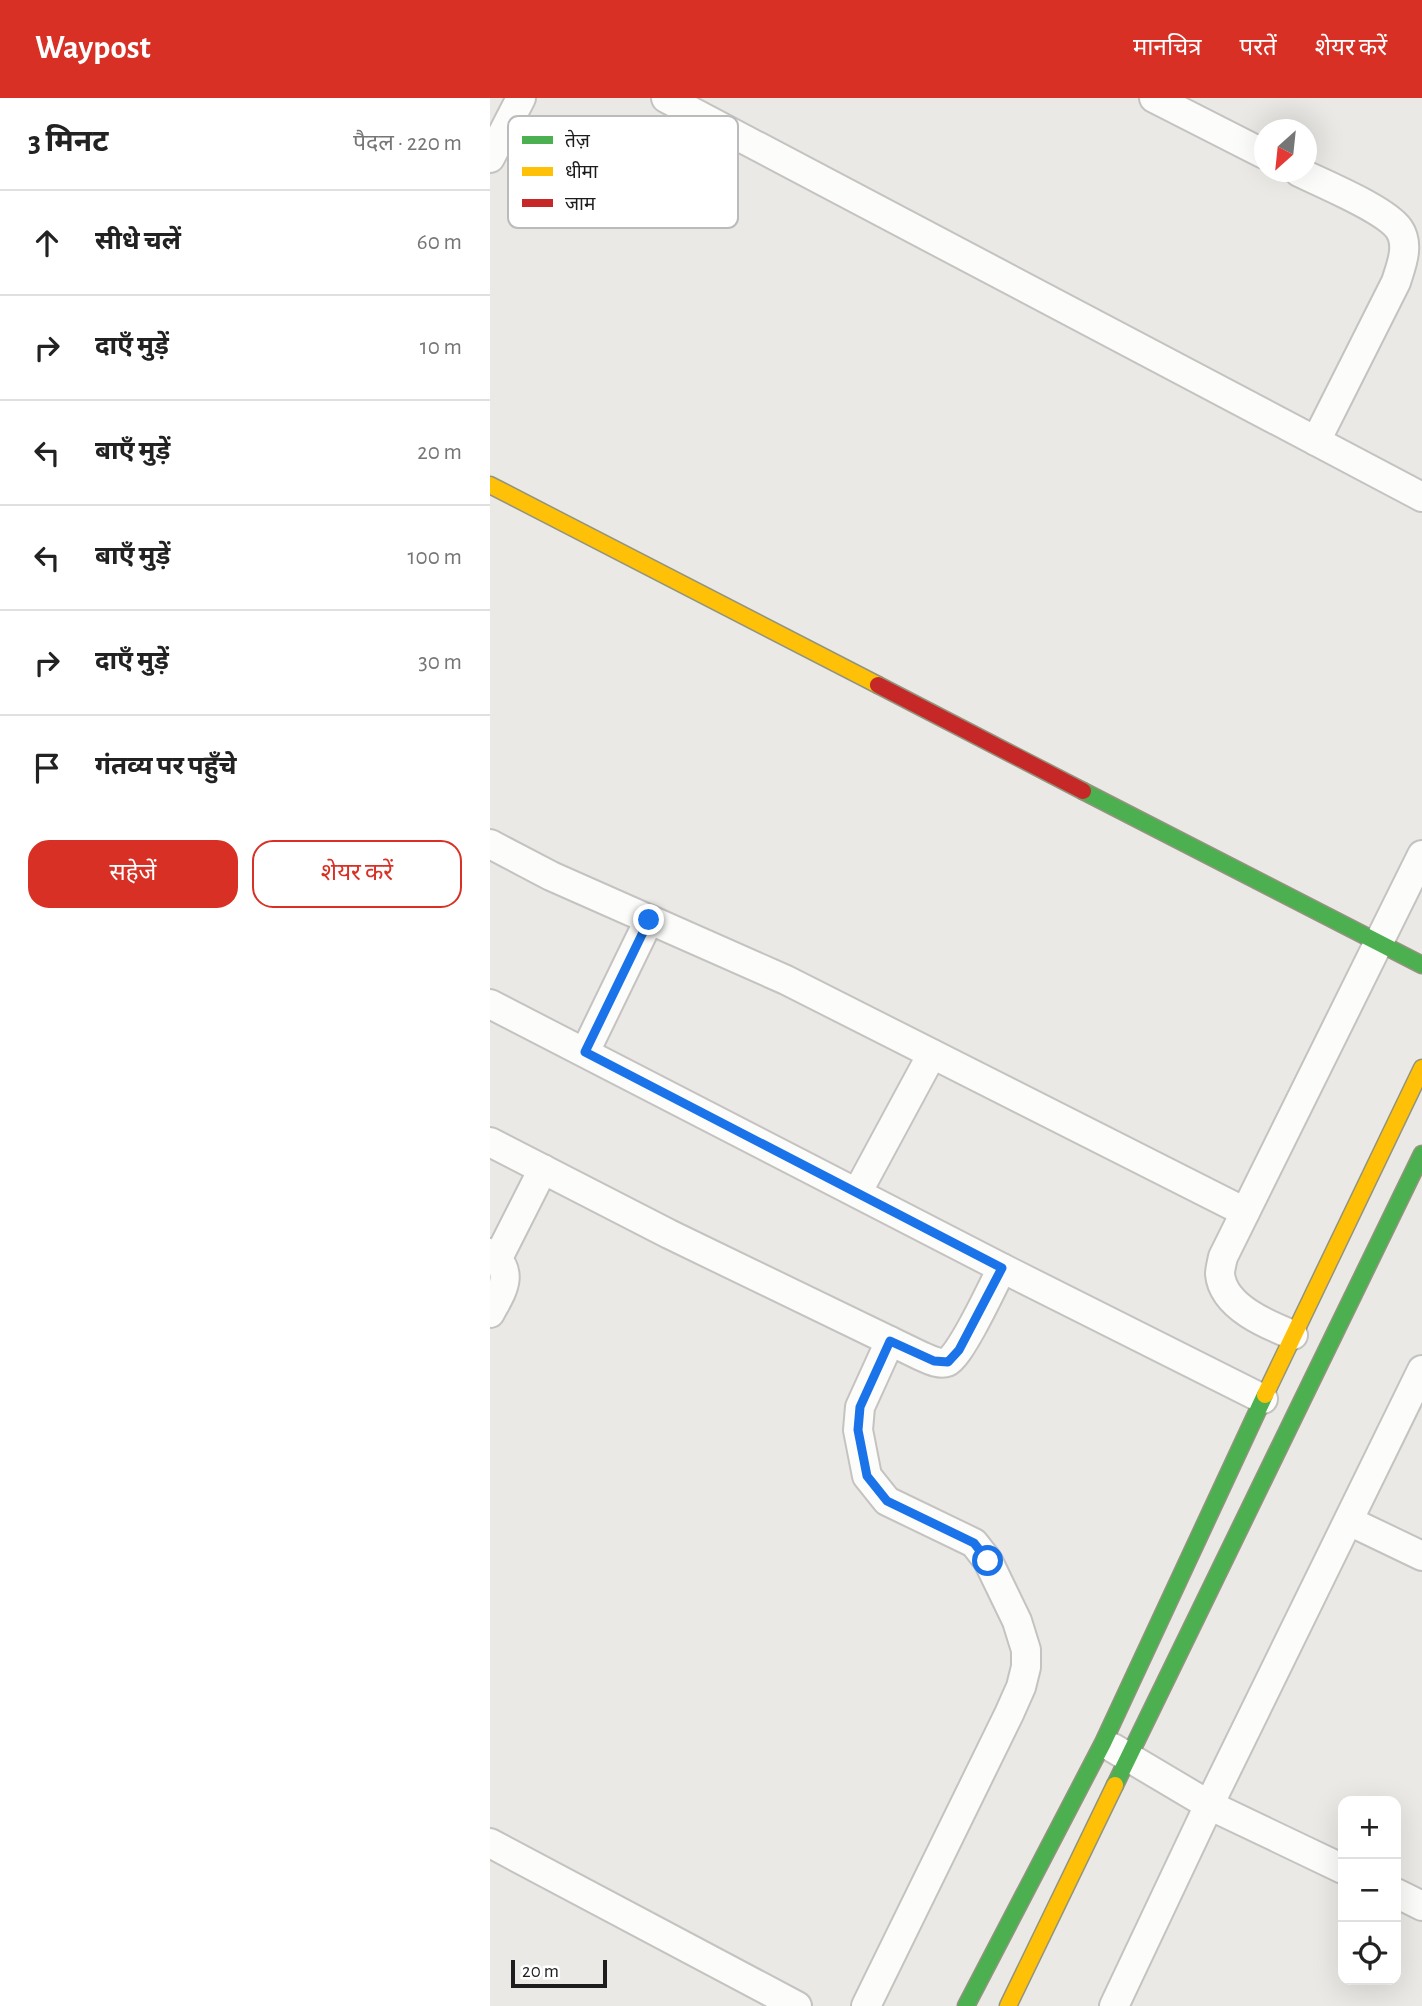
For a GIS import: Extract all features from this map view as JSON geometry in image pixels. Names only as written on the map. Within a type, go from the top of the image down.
[{"type":"street","points":[[512,116],[521,98]]},
{"type":"street","points":[[666,98],[700,116]]},
{"type":"street","points":[[1154,98],[1254,148]]},
{"type":"street","points":[[490,158],[508,123]]},
{"type":"street","points":[[738,136],[1422,496]]},
{"type":"street","points":[[1316,440],[1396,282],[1403,261],[1404,243],[1400,229],[1384,216],[1317,181]]},
{"type":"street","points":[[490,485],[1422,965]]},
{"type":"street","points":[[490,844],[551,876],[786,979],[1245,1212]]},
{"type":"street","points":[[1293,1335],[1272,1327],[1235,1301],[1225,1288],[1220,1273],[1223,1257],[1422,855]]},
{"type":"street","points":[[585,1052],[649,920]]},
{"type":"street","points":[[490,1004],[1002,1268],[1263,1399]]},
{"type":"street","points":[[857,1193],[932,1054]]},
{"type":"street","points":[[965,2006],[1103,1743],[1293,1335],[1422,1068]]},
{"type":"street","points":[[490,1142],[669,1234],[934,1361],[948,1362],[959,1350],[1002,1268]]},
{"type":"street","points":[[1009,2006],[1422,1154]]},
{"type":"street","points":[[490,1313],[505,1280],[505,1272],[494,1255],[542,1169]]},
{"type":"street","points":[[866,2006],[1009,1714],[1021,1687],[1026,1667],[1026,1650],[1017,1621],[988,1561],[974,1543],[887,1501],[867,1476],[858,1430],[860,1407],[890,1341]]},
{"type":"street","points":[[1114,2006],[1209,1805],[1422,1370]]},
{"type":"street","points":[[1349,1521],[1422,1556]]},
{"type":"street","points":[[1103,1743],[1209,1805],[1338,1867]]},
{"type":"street","points":[[490,1843],[797,2006]]},
{"type":"street","points":[[1401,1896],[1422,1906]]},
{"type":"traffic: fast","points":[[1083,791],[1422,965]]},
{"type":"traffic: fast","points":[[1115,1785],[1422,1154]]},
{"type":"traffic: fast","points":[[966,2006],[1103,1743],[1265,1395]]},
{"type":"traffic: slow","points":[[490,485],[878,685]]},
{"type":"traffic: slow","points":[[1265,1395],[1422,1068]]},
{"type":"traffic: slow","points":[[1008,2006],[1115,1785]]},
{"type":"traffic: jam","points":[[878,685],[1083,791]]},
{"type":"route","points":[[649,920],[585,1052],[1002,1268],[959,1350],[948,1362],[942,1363],[920,1356],[890,1341],[866,1389],[860,1407],[858,1430],[867,1476],[887,1501],[974,1543],[988,1561]]}]
